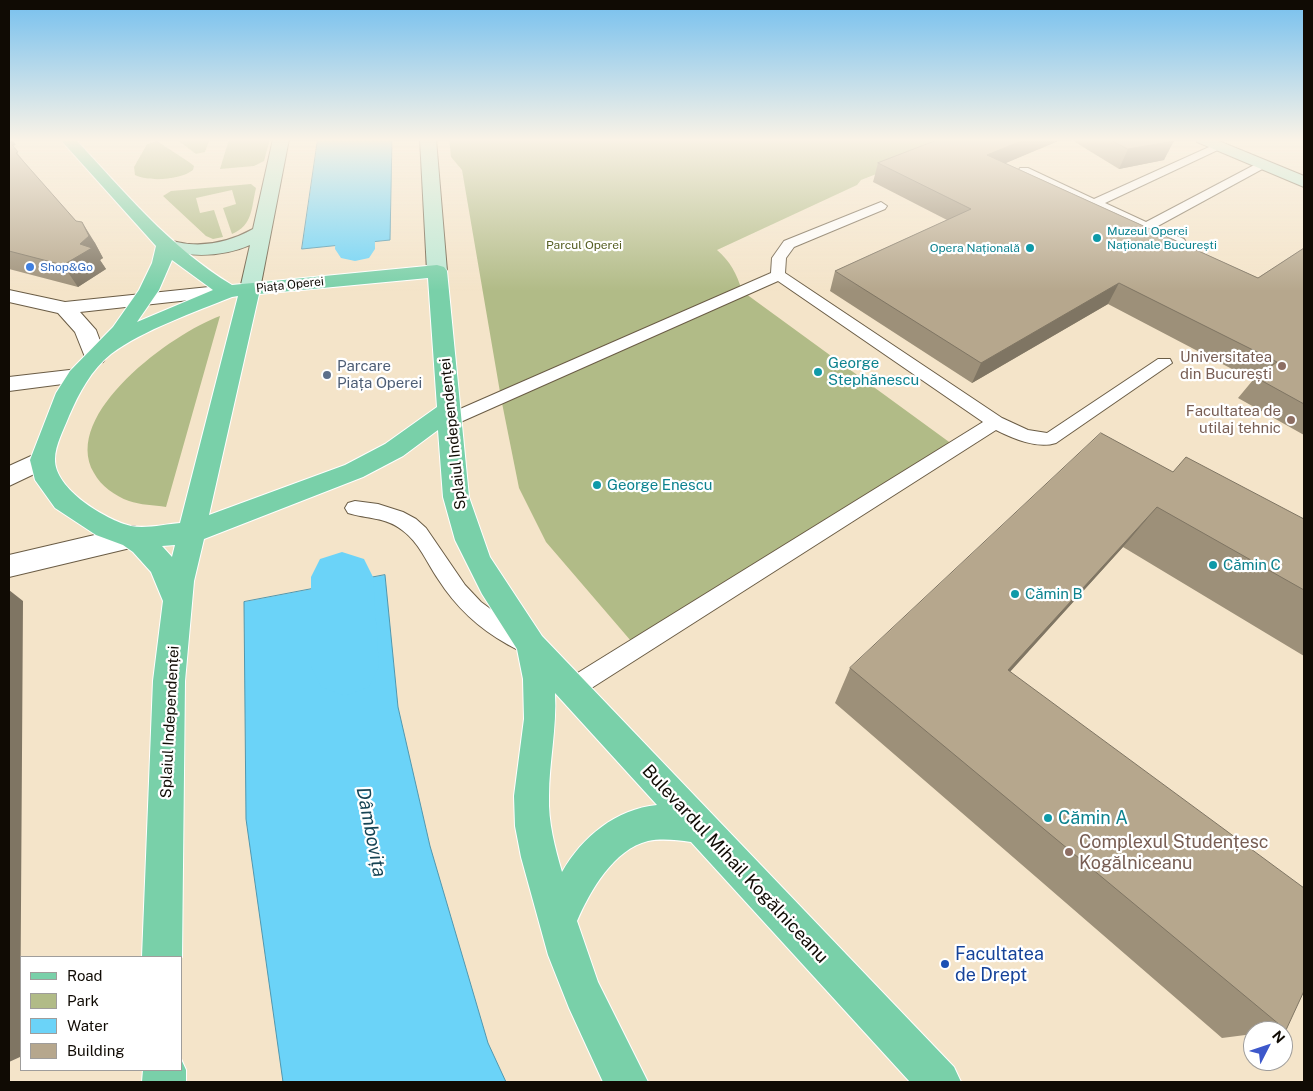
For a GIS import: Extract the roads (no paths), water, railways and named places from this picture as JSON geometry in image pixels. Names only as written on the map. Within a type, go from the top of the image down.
[{"type":"main road","points":[[115,190],[165,244],[198,274],[239,290]]},
{"type":"main road","name":"Splaiul Independenței","points":[[162,956],[169,681],[178,600],[239,290],[263,231],[271,190]]},
{"type":"main road","name":"Splaiul Independenței","points":[[432,190],[456,496],[469,540],[492,586],[531,645],[539,679],[541,699],[532,786],[533,826],[539,856],[556,922],[583,994],[626,1082]]},
{"type":"main road","points":[[165,244],[191,251],[213,250],[235,244],[263,231]]},
{"type":"main road","points":[[165,244],[162,263],[142,301],[100,353],[78,376],[57,414],[46,442],[42,460],[48,480],[64,500],[86,517],[106,528],[133,537],[158,558],[166,569],[178,600]]},
{"type":"main road","name":"Piața Operei","points":[[239,290],[437,271]]},
{"type":"main road","points":[[100,353],[152,323],[239,290]]},
{"type":"main road","points":[[133,537],[190,533],[354,472],[394,450],[450,415]]},
{"type":"main road","name":"Bulevardul Mihail Kogălniceanu","points":[[531,645],[939,1082]]},
{"type":"main road","points":[[556,922],[572,888],[585,868],[606,845],[624,832],[645,823],[668,819],[699,825]]},
{"type":"street","name":"Piața Operei","points":[[9,296],[65,308],[239,290]]},
{"type":"street","points":[[65,308],[85,330],[100,353]]},
{"type":"street","points":[[9,384],[78,376]]},
{"type":"street","points":[[9,477],[42,460]]},
{"type":"street","points":[[9,566],[133,537]]},
{"type":"lane","points":[[1066,190],[1188,246]]},
{"type":"lane","points":[[1095,203],[1123,190]]},
{"type":"lane","points":[[1146,227],[1215,190]]},
{"type":"lane","points":[[881,206],[789,244],[779,256],[776,267],[779,275],[996,422],[1017,434],[1034,439],[1050,439],[1164,363]]},
{"type":"lane","points":[[450,415],[779,275]]},
{"type":"lane","points":[[571,689],[996,422]]},
{"type":"lane","points":[[355,508],[378,510],[396,515],[409,524],[430,548],[458,592],[479,615],[504,632],[531,645]]},
{"type":"water","points":[[311,190],[391,190],[390,240],[302,249]]},
{"type":"water","points":[[385,575],[398,707],[430,846],[488,1043],[506,1082],[283,1082],[246,819],[244,602]]},
{"type":"waterway","name":"Dâmbovița","points":[[355,249],[356,190]]},
{"type":"waterway","name":"Dâmbovița","points":[[342,577],[345,666]]},
{"type":"place","name":"Muzeul Operei Naționale București","points":[[1097,238]]},
{"type":"place","name":"Opera Națională","points":[[1030,248]]},
{"type":"place","name":"Shop&Go","points":[[30,267]]},
{"type":"place","name":"Universitatea din București","points":[[1282,366]]},
{"type":"place","name":"George Stephănescu","points":[[818,372]]},
{"type":"place","name":"Parcare Piața Operei","points":[[327,375]]},
{"type":"place","name":"Facultatea de utilaj tehnic","points":[[1291,420]]},
{"type":"place","name":"George Enescu","points":[[597,485]]},
{"type":"place","name":"Cămin C","points":[[1213,565]]},
{"type":"place","name":"Cămin B","points":[[1015,594]]},
{"type":"place","name":"Cămin A","points":[[1048,818]]},
{"type":"place","name":"Complexul Studențesc Kogălniceanu","points":[[1069,852]]},
{"type":"place","name":"Facultatea de Drept","points":[[945,964]]},
{"type":"park label","name":"Parcul Operei","points":[[584,245]]}]
